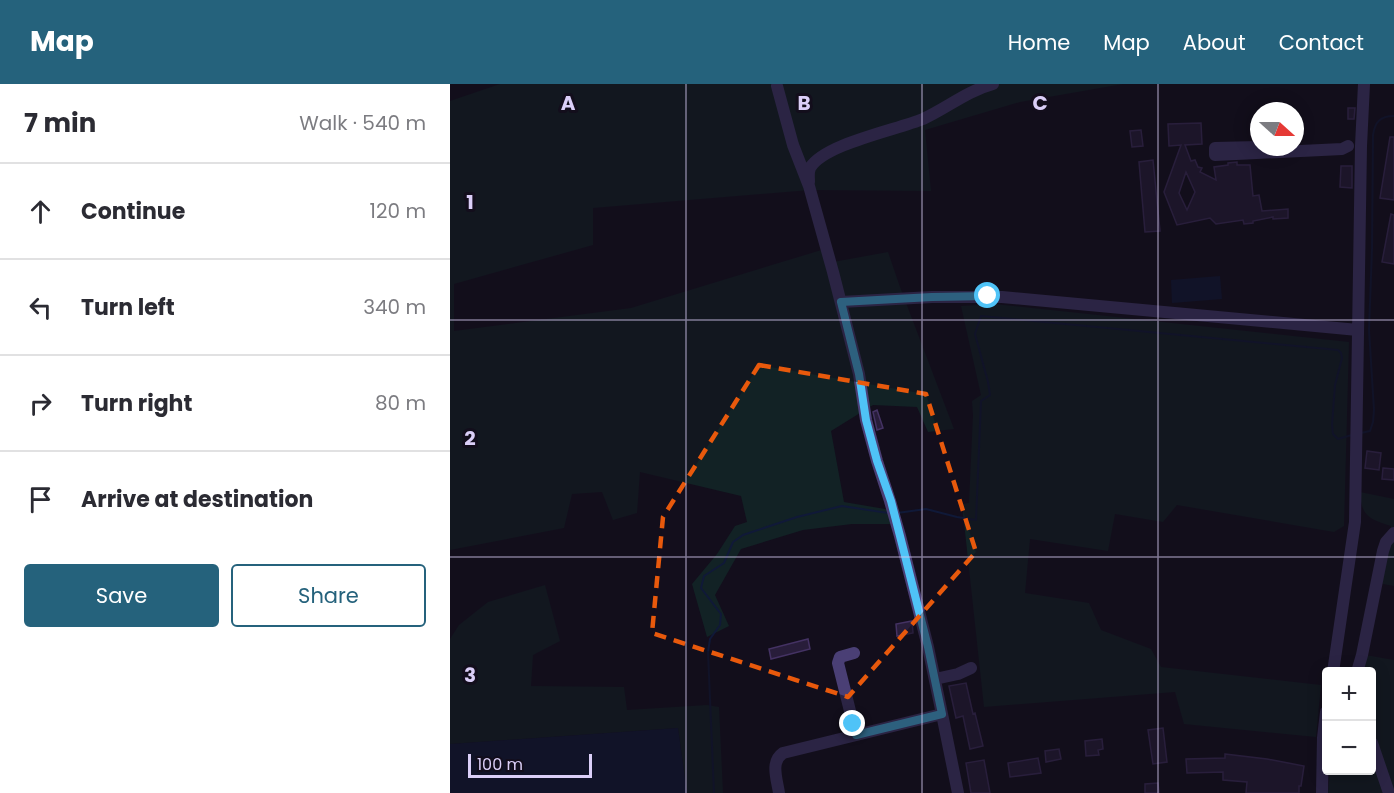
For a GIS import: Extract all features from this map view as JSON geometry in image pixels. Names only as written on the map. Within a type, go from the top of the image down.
[{"type":"street","points":[[809,186],[809,171],[825,154],[855,141],[922,119],[978,88],[993,84]]},
{"type":"street","points":[[1334,667],[1355,522],[1364,84]]},
{"type":"street","points":[[777,86],[793,145],[809,186],[841,302],[859,374],[866,420],[891,501],[935,679],[958,793]]},
{"type":"street","points":[[1304,145],[1341,143],[1348,146]]},
{"type":"street","points":[[1304,150],[1361,146]]},
{"type":"street","points":[[1250,147],[1215,148],[1215,155],[1250,153]]},
{"type":"street","points":[[841,302],[988,296],[1358,330]]},
{"type":"street","points":[[1358,667],[1365,645],[1383,550],[1386,542],[1394,533]]},
{"type":"street","points":[[854,653],[840,657],[838,663],[856,735]]},
{"type":"street","points":[[935,679],[958,674],[971,668]]},
{"type":"street","points":[[779,793],[775,763],[783,753],[942,714]]},
{"type":"street","points":[[1322,793],[1325,721]]},
{"type":"street","points":[[1376,757],[1389,793]]},
{"type":"highlighted area","points":[[759,365],[926,394],[976,552],[848,697],[652,633],[663,517]]},
{"type":"shaded area","points":[[500,84],[1123,84],[1020,102],[925,130],[931,191],[810,190],[593,208],[593,245],[454,284],[454,331],[631,308],[828,248],[833,262],[888,252],[954,429],[928,432],[917,407],[873,405],[831,431],[844,502],[891,510],[894,524],[852,524],[803,530],[741,549],[715,595],[729,626],[707,637],[692,584],[717,554],[735,526],[747,522],[741,496],[640,472],[637,513],[613,520],[602,492],[572,494],[564,528],[450,550],[450,101]]},
{"type":"shaded area","points":[[994,304],[1349,342],[1344,526],[1334,532],[1177,505],[1163,522],[1115,514],[1108,551],[1030,539],[1025,593],[1089,603],[1101,630],[1151,649],[1161,667],[1321,685],[1316,737],[1184,724],[1175,692],[984,707],[962,504],[969,503],[972,401],[981,395],[961,306]]},
{"type":"shaded area","points":[[1360,492],[1394,499],[1394,586],[1378,583],[1391,526],[1377,521],[1364,511]]},
{"type":"shaded area","points":[[545,585],[560,641],[533,655],[531,686],[624,687],[627,710],[707,705],[719,707],[723,793],[687,793],[678,728],[450,744],[450,639],[459,625],[488,602]]},
{"type":"shaded area","points":[[1365,655],[1394,660],[1394,793],[1328,793],[1330,775],[1376,775],[1376,667],[1361,667]]},
{"type":"water","points":[[1220,276],[1222,299],[1172,303],[1171,280]]},
{"type":"water","points":[[678,728],[687,793],[450,793],[450,744]]},
{"type":"building","points":[[1348,108],[1355,108],[1354,119],[1348,119]]},
{"type":"building","points":[[1201,123],[1202,144],[1185,145],[1191,161],[1195,160],[1198,167],[1202,168],[1200,172],[1216,180],[1214,167],[1237,162],[1237,165],[1250,165],[1253,196],[1259,195],[1262,211],[1288,209],[1288,218],[1273,219],[1273,217],[1244,224],[1243,220],[1216,224],[1210,218],[1177,225],[1164,192],[1181,145],[1169,146],[1168,124]],"holes":[[[1186,172],[1195,192],[1187,210],[1179,193]]]},
{"type":"building","points":[[1141,130],[1143,146],[1132,147],[1130,131]]},
{"type":"building","points":[[1390,137],[1394,137],[1394,200],[1380,198]]},
{"type":"building","points":[[1153,160],[1160,231],[1145,232],[1139,162]]},
{"type":"building","points":[[1341,166],[1352,166],[1352,188],[1340,187]]},
{"type":"building","points":[[1391,214],[1394,215],[1394,264],[1382,262]]},
{"type":"building","points":[[877,410],[883,428],[877,430],[873,412]]},
{"type":"building","points":[[1367,451],[1381,453],[1379,470],[1365,468]]},
{"type":"building","points":[[1383,468],[1394,469],[1394,480],[1382,479]]},
{"type":"building","points":[[912,621],[913,633],[897,636],[896,624]]},
{"type":"building","points":[[808,639],[810,649],[771,659],[769,649]]},
{"type":"building","points":[[966,683],[983,746],[970,749],[963,716],[956,718],[949,686]]},
{"type":"building","points":[[1163,728],[1167,762],[1153,764],[1148,730]]},
{"type":"building","points":[[1102,739],[1103,749],[1098,750],[1099,755],[1086,756],[1085,741]]},
{"type":"building","points":[[1059,749],[1061,759],[1046,762],[1045,751]]},
{"type":"building","points":[[1225,754],[1304,766],[1299,793],[1246,793],[1247,782],[1223,780],[1223,772],[1187,773],[1186,759],[1225,758]]},
{"type":"building","points":[[1038,758],[1041,773],[1010,777],[1008,763]]},
{"type":"building","points":[[984,760],[990,793],[971,793],[966,763]]},
{"type":"building","points":[[1158,783],[1159,793],[1145,793],[1145,784]]},
{"type":"waterway","points":[[1361,433],[1370,431],[1374,410],[1369,330],[1373,135],[1379,121],[1385,117],[1394,116]]},
{"type":"waterway","points":[[897,513],[926,509],[976,520],[981,401],[990,395],[975,334],[981,316],[1338,350],[1342,358],[1335,385],[1333,434],[1338,439],[1352,435]]},
{"type":"waterway","points":[[714,793],[708,652],[710,639],[720,625],[721,614],[701,588],[704,576],[724,563],[733,542],[743,535],[797,517],[842,506],[888,513]]},
{"type":"route","points":[[853,724],[856,735],[942,714],[928,647],[891,501],[866,420],[859,374],[841,302],[988,296]]}]
